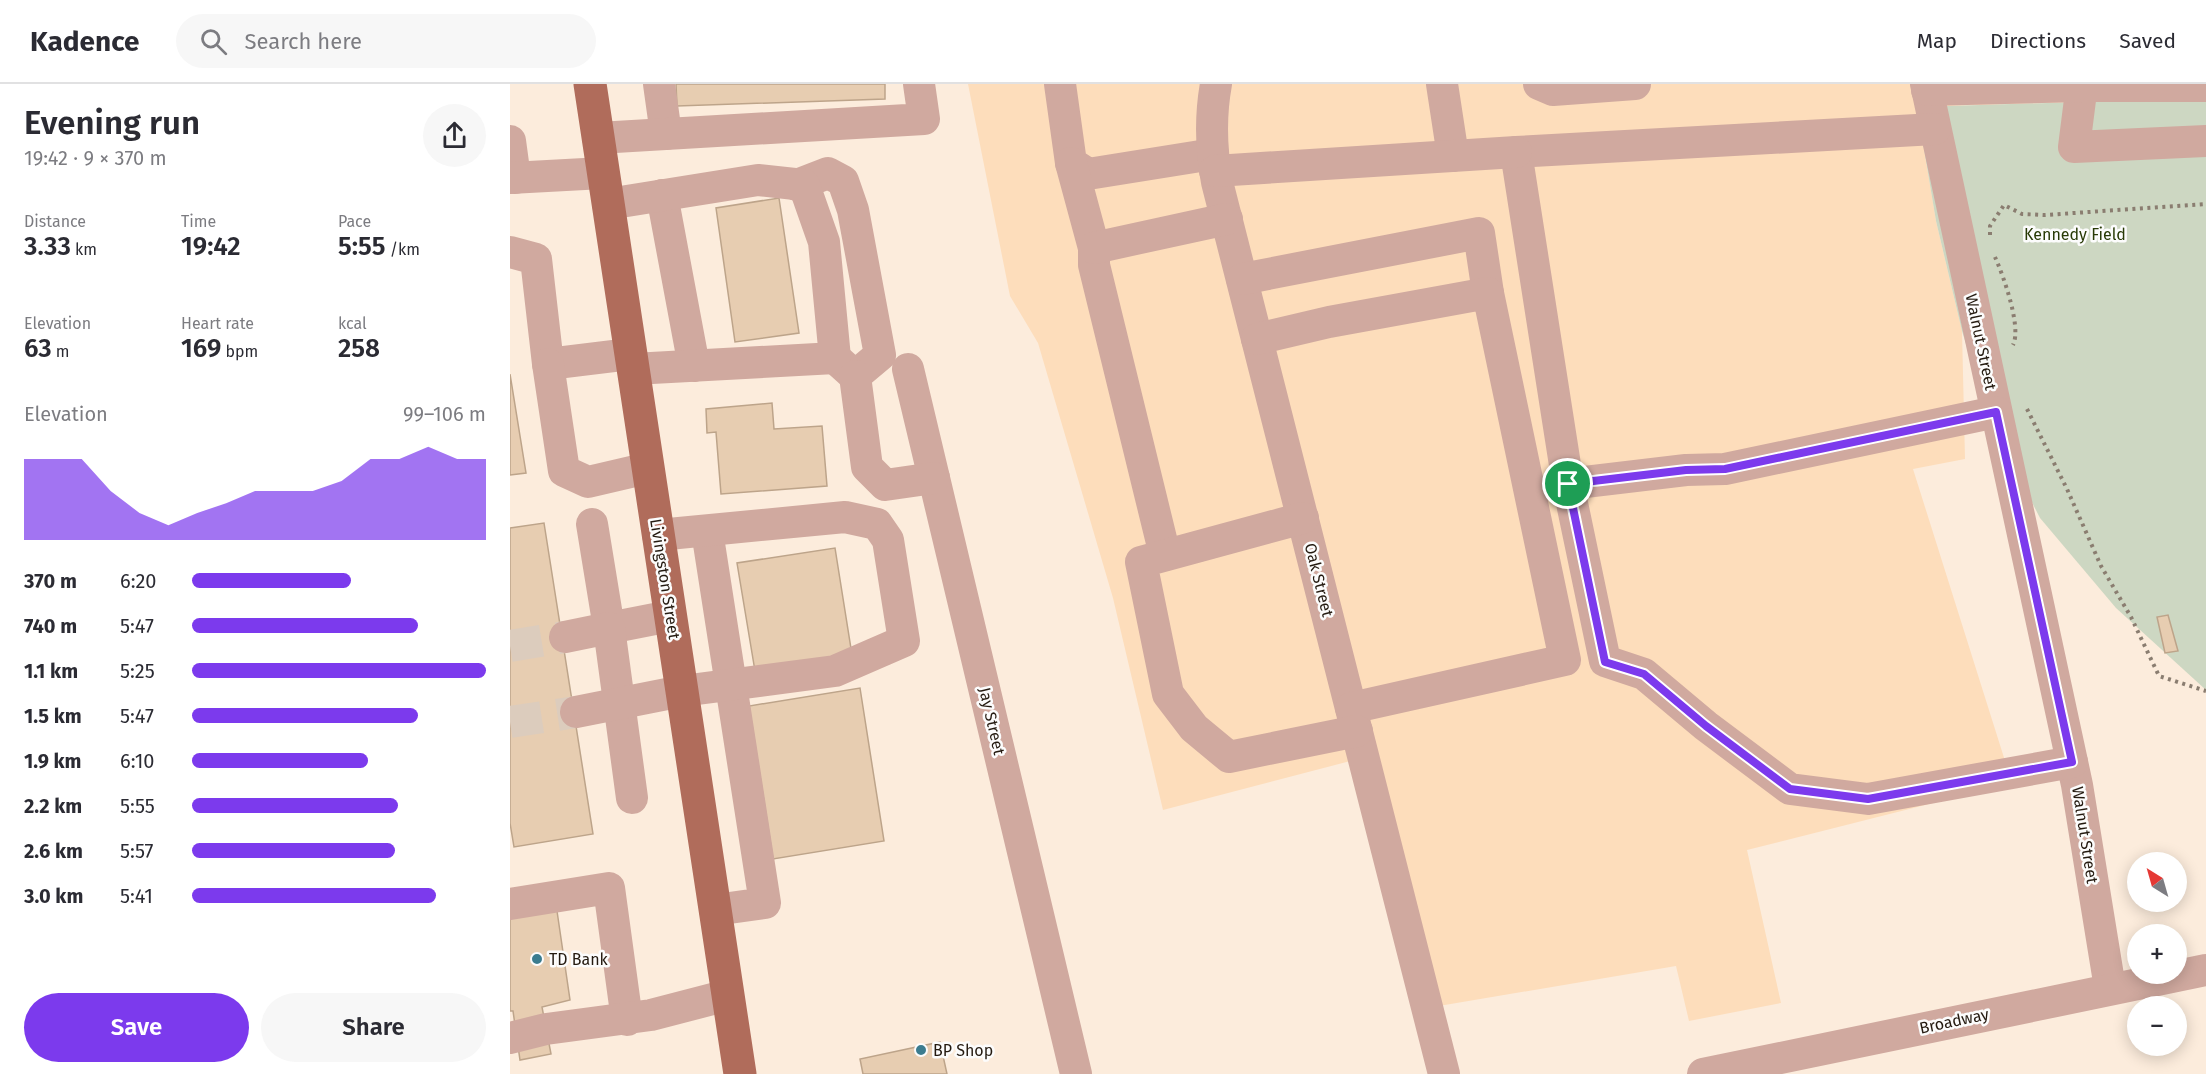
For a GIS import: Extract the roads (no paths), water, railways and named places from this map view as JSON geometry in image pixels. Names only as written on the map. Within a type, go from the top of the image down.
[{"type":"main road","name":"Livingston Street","points":[[590,84],[740,1074]]},
{"type":"street","points":[[659,84],[666,134]]},
{"type":"street","points":[[598,138],[924,119],[919,84]]},
{"type":"street","points":[[1060,84],[1071,163],[1094,248],[1094,265],[1165,555]]},
{"type":"street","name":"Oak Street","points":[[1216,84],[1212,104],[1214,163],[1444,1074]]},
{"type":"street","points":[[1442,84],[1453,156]]},
{"type":"street","points":[[1539,84],[1553,90],[1635,84]]},
{"type":"street","points":[[2082,85],[2074,147],[2206,141]]},
{"type":"street","points":[[1927,87],[2206,86]]},
{"type":"street","name":"Walnut Street","points":[[1927,87],[1935,129],[2009,406],[2110,988]]},
{"type":"street","points":[[1071,163],[1088,174],[1214,163],[1453,156],[1935,129]]},
{"type":"street","points":[[510,141],[513,178],[662,195],[758,180],[804,185],[824,242],[845,367],[867,467],[885,485],[934,478]]},
{"type":"street","points":[[1516,152],[1568,484],[1605,662],[1644,674],[1706,726],[1790,789],[1868,799],[2072,762]]},
{"type":"street","points":[[548,364],[632,361],[694,366],[845,367],[880,354],[853,210],[843,181],[828,173],[798,184]]},
{"type":"street","points":[[662,195],[694,366]]},
{"type":"street","points":[[1094,248],[1227,219]]},
{"type":"street","points":[[1242,279],[1479,232],[1488,293],[1565,660],[1354,719],[1229,757],[1194,728],[1168,694],[1141,562],[1303,518]]},
{"type":"street","points":[[510,252],[536,259],[548,364],[564,471],[588,482],[648,468]]},
{"type":"street","points":[[1257,339],[1329,322],[1488,293]]},
{"type":"street","name":"Jay Street","points":[[908,369],[1076,1074]]},
{"type":"street","points":[[1568,484],[1686,470],[1725,469],[2009,406]]},
{"type":"street","points":[[576,712],[682,692],[835,671],[904,641],[888,540],[877,524],[845,517],[658,535]]},
{"type":"street","points":[[592,524],[621,704],[632,798]]},
{"type":"street","points":[[706,531],[765,903],[715,910]]},
{"type":"street","points":[[565,637],[670,616]]},
{"type":"street","points":[[510,904],[609,888],[627,1020]]},
{"type":"street","name":"Broadway","points":[[1703,1074],[2110,988],[2206,970]]},
{"type":"street","points":[[510,1038],[546,1029],[627,1020],[728,995]]},
{"type":"tunnel","points":[[510,646],[565,637]]},
{"type":"tunnel","points":[[510,722],[576,712]]},
{"type":"place","name":"TD Bank","points":[[537,959]]},
{"type":"place","name":"BP Shop","points":[[921,1050]]},
{"type":"park label","name":"Kennedy Field","points":[[2075,234]]}]
